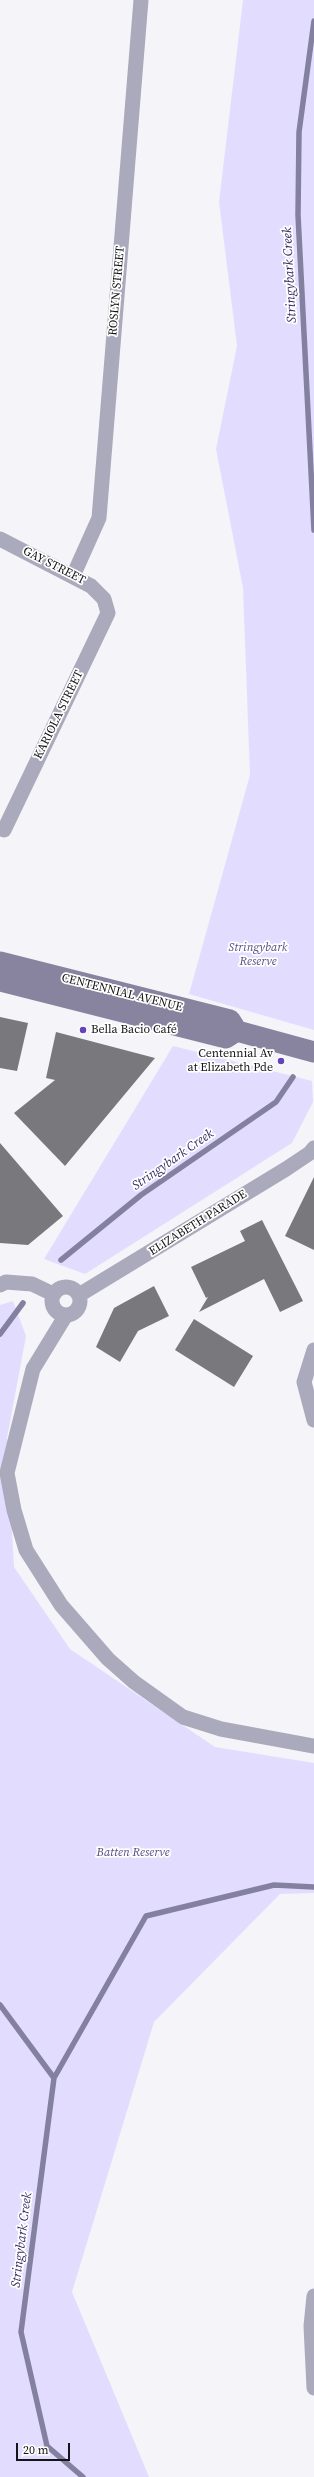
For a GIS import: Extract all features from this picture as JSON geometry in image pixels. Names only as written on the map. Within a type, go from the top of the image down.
[{"type":"main road","name":"CENTENNIAL AVENUE","points":[[0,962],[230,1020],[237,1031],[314,1052]]},
{"type":"main road","name":"CENTENNIAL AVENUE","points":[[0,981],[226,1038],[237,1031]]},
{"type":"street","name":"ROSLYN STREET","points":[[73,576],[99,518],[141,0]]},
{"type":"street","name":"GAY STREET","points":[[0,539],[91,586],[104,599]]},
{"type":"street","name":"KARIOLA STREET","points":[[4,830],[108,612],[104,599]]},
{"type":"street","name":"ELIZABETH PARADE","points":[[79,1295],[286,1169],[310,1153],[314,1148]]},
{"type":"street","points":[[0,1285],[6,1282],[32,1284],[53,1294]]},
{"type":"street","points":[[67,1286],[74,1288],[79,1295],[81,1302],[78,1309],[73,1314],[66,1315],[58,1313],[53,1308],[51,1301],[53,1294],[59,1288],[67,1286]]},
{"type":"street","points":[[66,1315],[33,1369],[7,1473],[14,1510],[26,1550],[62,1605],[108,1659],[134,1682],[183,1717],[221,1730],[314,1746]]},
{"type":"street","points":[[314,1350],[304,1382],[314,1420]]},
{"type":"street","points":[[313,2379],[311,2326],[314,2296]]},
{"type":"green space","name":"Stringybark Reserve","points":[[243,0],[314,0],[314,1030],[189,994],[250,775],[243,588],[216,449],[237,346],[219,202]]},
{"type":"green space","points":[[173,1046],[312,1081],[313,1102],[292,1143],[85,1274],[44,1259]]},
{"type":"green space","name":"Batten Reserve","points":[[13,1301],[26,1336],[7,1438],[14,1567],[70,1649],[215,1747],[314,1763],[314,1893],[280,1894],[154,2022],[72,2292],[149,2477],[0,2477],[0,1305]]},
{"type":"building","points":[[0,1017],[28,1023],[17,1071],[0,1068]]},
{"type":"building","points":[[56,1032],[155,1058],[65,1166],[14,1113],[55,1080],[46,1078]]},
{"type":"building","points":[[0,1143],[63,1216],[28,1245],[0,1243]]},
{"type":"building","points":[[314,1177],[314,1250],[285,1236]]},
{"type":"building","points":[[262,1220],[303,1301],[280,1312],[264,1279],[199,1312],[208,1297],[206,1298],[191,1267],[245,1241],[240,1231]]},
{"type":"building","points":[[154,1286],[169,1316],[138,1331],[120,1362],[96,1347],[114,1308]]},
{"type":"building","points":[[194,1319],[253,1356],[234,1387],[175,1350]]},
{"type":"waterway","name":"Stringybark Creek","points":[[314,21],[299,132],[298,215],[314,530]]},
{"type":"waterway","name":"Stringybark Creek","points":[[61,1260],[141,1195],[276,1102],[293,1077]]},
{"type":"waterway","name":"Stringybark Creek","points":[[0,1334],[23,1303]]},
{"type":"waterway","points":[[54,2078],[146,1916],[274,1885],[314,1887]]},
{"type":"waterway","name":"Stringybark Creek","points":[[0,2005],[54,2078],[21,2332],[47,2446],[83,2477]]},
{"type":"place","name":"Bella Bacio Café","points":[[83,1030]]},
{"type":"place","name":"Centennial Av at Elizabeth Pde","points":[[281,1061]]}]
